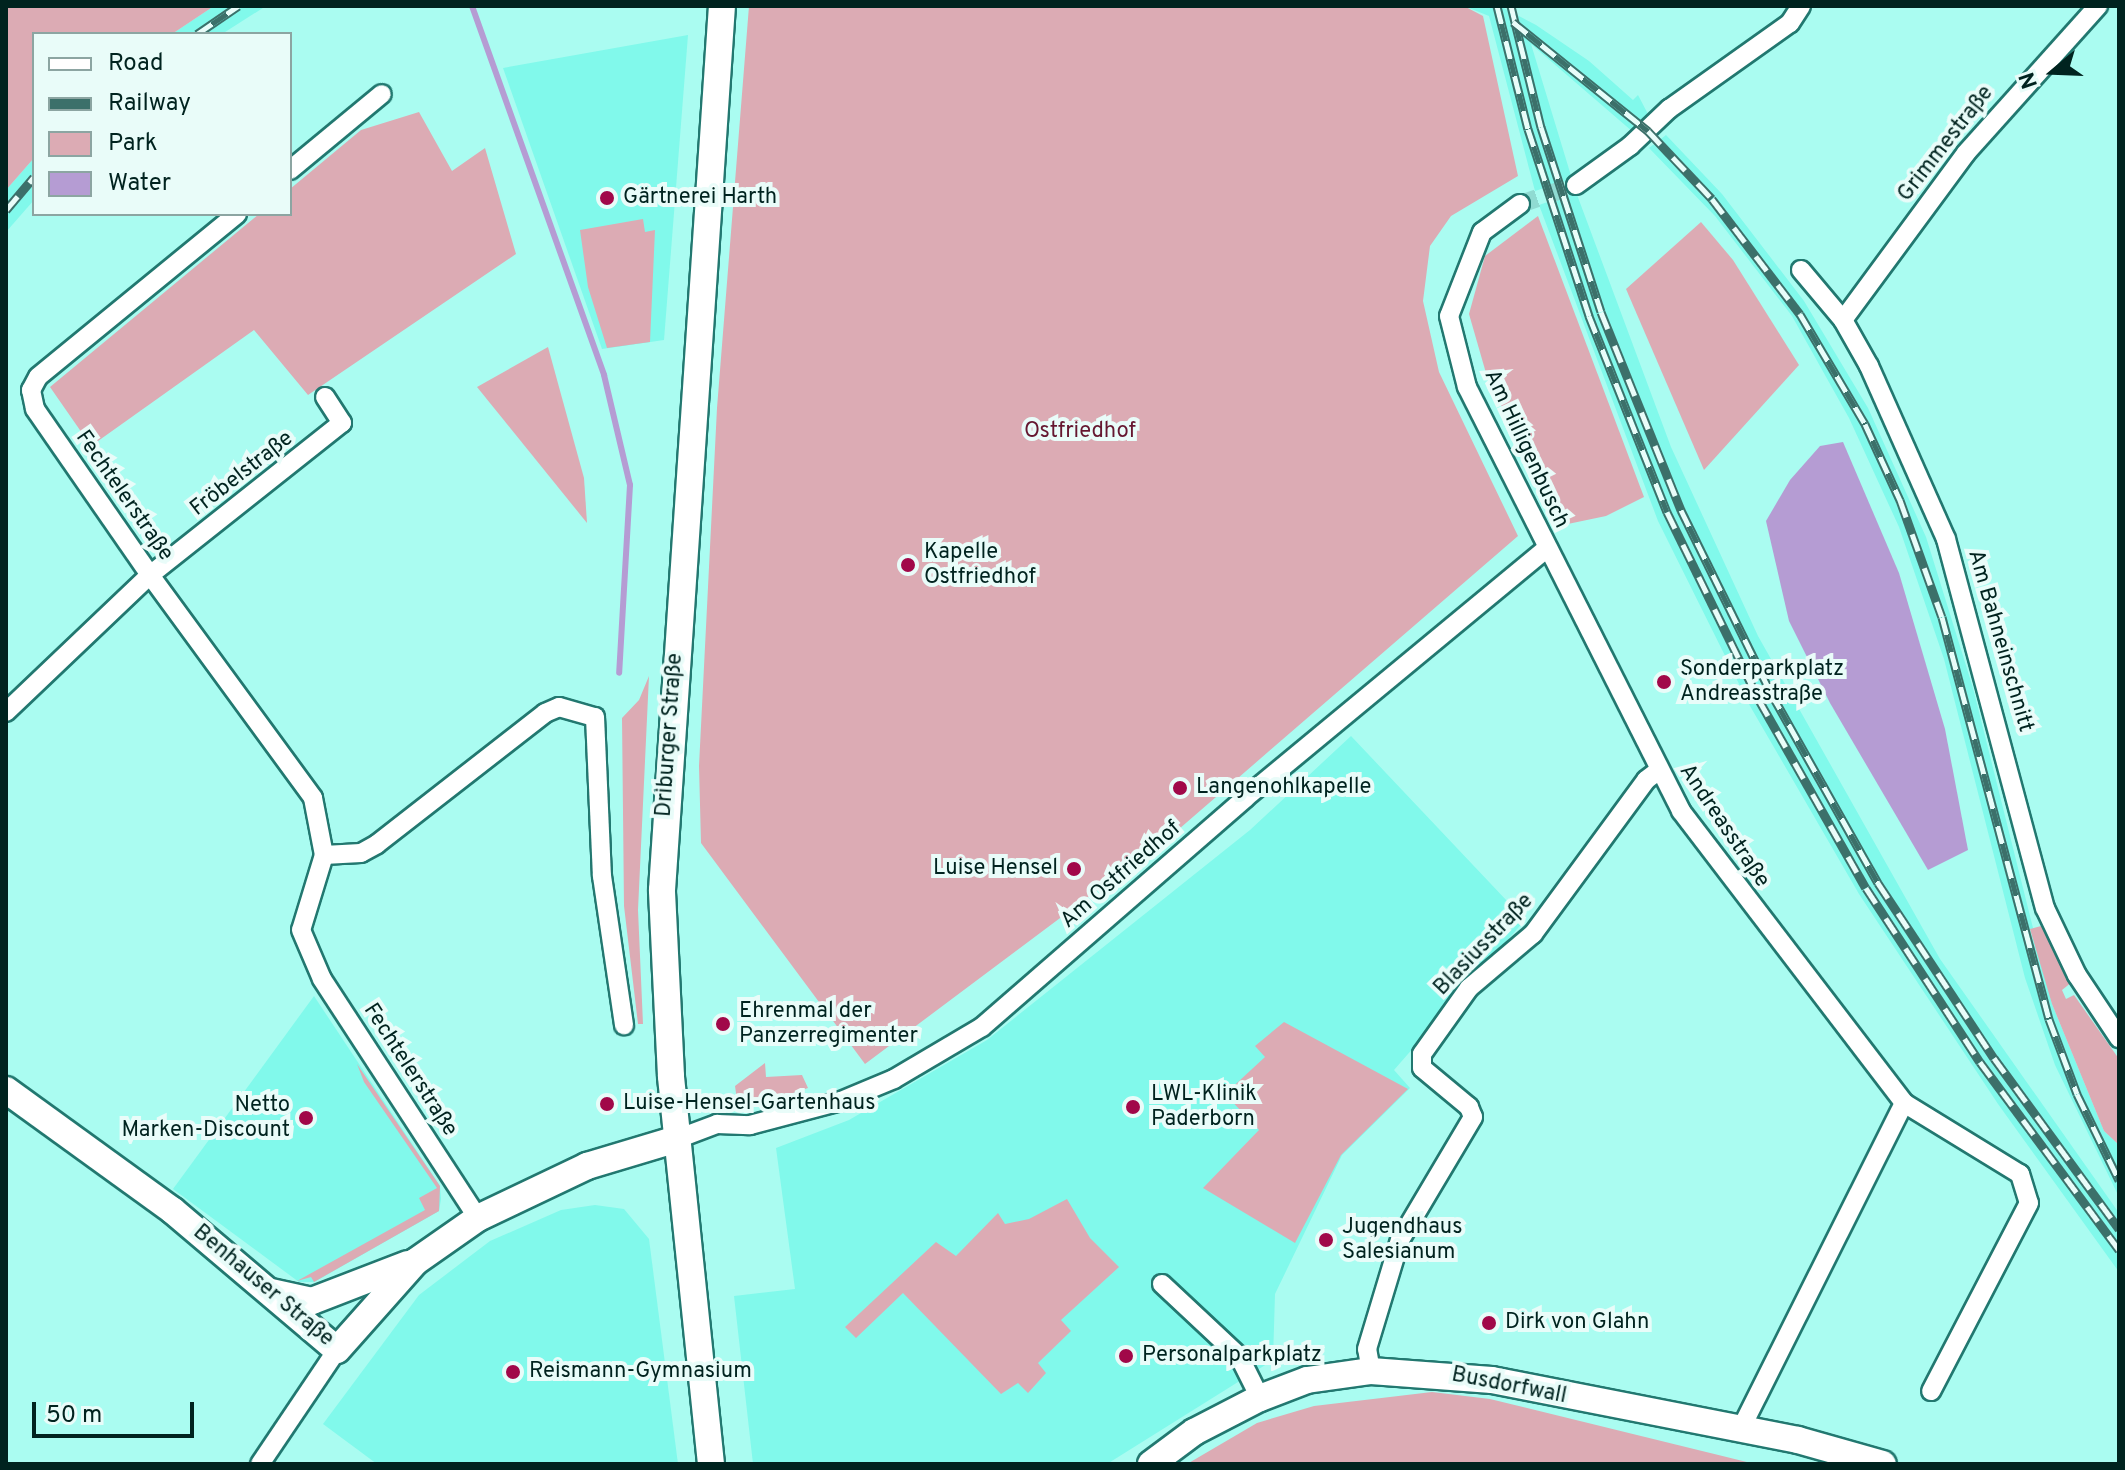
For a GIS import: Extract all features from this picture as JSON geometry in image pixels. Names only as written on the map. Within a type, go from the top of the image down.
[{"type":"main road","name":"Driburger Straße","points":[[711,1464],[677,1139],[662,919],[665,807],[722,6]]},
{"type":"main road","name":"Benhauser Straße","points":[[8,1097],[172,1210],[337,1350],[415,1262],[478,1218],[587,1166],[677,1139]]},
{"type":"main road","points":[[268,1291],[312,1301],[415,1262]]},
{"type":"main road","name":"Busdorfwall","points":[[1151,1464],[1194,1432],[1260,1398],[1307,1380],[1371,1371],[1492,1380],[1798,1440],[1883,1464]]},
{"type":"street","points":[[1576,185],[1630,146],[1669,109],[1790,23],[1801,6]]},
{"type":"street","name":"Grimmestraße","points":[[1843,320],[1966,153],[2098,6]]},
{"type":"street","points":[[292,168],[382,94]]},
{"type":"street","name":"Am Hilligenbusch","points":[[1520,204],[1482,232],[1449,316],[1467,387],[1546,549]]},
{"type":"street","name":"Fechtelerstraße","points":[[235,216],[38,377],[31,390],[35,409],[150,575],[313,798],[324,855],[301,930],[322,979],[478,1218]]},
{"type":"street","name":"Am Bahneinschnitt","points":[[1801,270],[1843,320],[1892,410],[1946,539],[2053,932],[2119,1038]]},
{"type":"street","name":"Fröbelstraße","points":[[6,712],[150,575],[342,423],[325,397]]},
{"type":"street","name":"Am Ostfriedhof","points":[[677,1139],[717,1124],[750,1125],[841,1101],[894,1079],[982,1027],[1245,798],[1546,549]]},
{"type":"street","name":"Andreasstraße","points":[[1546,549],[1658,771],[1750,907],[1904,1103],[2020,1174],[2029,1203],[1931,1391]]},
{"type":"street","points":[[324,855],[361,853],[377,844],[545,713],[559,707],[595,717],[602,876],[624,1025]]},
{"type":"street","name":"Blasiusstraße","points":[[1371,1371],[1367,1349],[1400,1240],[1473,1117],[1469,1107],[1422,1068],[1422,1054],[1469,988],[1533,934],[1646,780],[1658,771]]},
{"type":"street","points":[[1740,1431],[1904,1103]]},
{"type":"street","points":[[1162,1284],[1239,1356],[1260,1398]]},
{"type":"street","points":[[260,1464],[337,1350]]},
{"type":"shaded area","points":[[214,6],[266,6],[225,32],[175,32]]},
{"type":"shaded area","points":[[1464,6],[1500,6],[1536,25],[1589,61],[1633,100],[1638,95],[1649,116],[1633,132],[1531,44],[1572,179],[1535,191],[1489,16]]},
{"type":"shaded area","points":[[688,35],[664,340],[602,349],[503,68]]},
{"type":"shaded area","points":[[1666,135],[1722,194],[1804,301],[1868,408],[1926,537],[1973,688],[2052,1004],[2104,1131],[2119,1145],[2119,1197],[2055,1065],[2025,978],[1944,659],[1899,527],[1849,418],[1792,316],[1715,216],[1649,148]]},
{"type":"shaded area","points":[[32,160],[32,202],[6,232],[6,190]]},
{"type":"shaded area","points":[[1576,192],[1671,447],[1758,636],[1940,959],[2119,1213],[2119,1272],[1998,1104],[1859,894],[1750,706],[1658,521],[1539,205]]},
{"type":"shaded area","name":"LWL-Klinik Paderborn","points":[[1351,736],[1525,920],[1394,1070],[1410,1088],[1342,1155],[1275,1294],[1273,1360],[1107,1464],[753,1464],[734,1296],[795,1289],[776,1148],[849,1120],[987,1040],[1250,830]]},
{"type":"shaded area","points":[[314,996],[440,1186],[441,1199],[439,1211],[314,1282],[299,1282],[173,1189]]},
{"type":"shaded area","name":"Reismann-Gymnasium","points":[[595,1205],[624,1209],[649,1239],[678,1464],[377,1464],[323,1424],[419,1295],[490,1241],[561,1210]]},
{"type":"green space","points":[[6,6],[214,6],[175,32],[32,32],[32,160],[6,190]]},
{"type":"green space","name":"Ostfriedhof","points":[[749,6],[1464,6],[1483,16],[1518,176],[1451,216],[1430,246],[1423,301],[1439,372],[1518,536],[1179,829],[865,1064],[701,843],[699,766],[717,408]]},
{"type":"green space","points":[[419,112],[452,171],[485,148],[516,254],[308,395],[254,330],[91,446],[50,387],[257,216],[292,216],[292,187],[361,130]]},
{"type":"green space","points":[[1538,216],[1644,497],[1606,516],[1563,525],[1488,380],[1469,314],[1485,256]]},
{"type":"green space","points":[[643,219],[645,232],[655,230],[650,342],[607,348],[588,287],[580,230]]},
{"type":"green space","points":[[1701,222],[1733,260],[1799,365],[1704,470],[1626,289]]},
{"type":"green space","points":[[548,347],[584,478],[587,523],[477,387]]},
{"type":"green space","points":[[649,676],[638,910],[643,1024],[638,1024],[624,906],[622,718],[639,700]]},
{"type":"green space","points":[[2041,926],[2072,982],[2062,990],[2066,999],[2074,995],[2119,1059],[2119,1145],[2104,1131],[2052,1004],[2030,929]]},
{"type":"green space","points":[[1284,1022],[1408,1089],[1341,1155],[1295,1243],[1203,1188],[1259,1130],[1225,1094],[1265,1057],[1255,1046]]},
{"type":"green space","points":[[765,1063],[766,1077],[802,1075],[808,1088],[781,1097],[737,1100],[735,1086]]},
{"type":"green space","points":[[357,1064],[440,1186],[439,1211],[314,1282],[311,1277],[297,1281],[425,1210],[419,1198],[437,1188],[364,1082]]},
{"type":"green space","points":[[1067,1199],[1090,1238],[1119,1267],[1061,1320],[1071,1331],[1038,1363],[1046,1373],[1028,1393],[1018,1383],[1001,1394],[903,1293],[856,1338],[845,1327],[936,1242],[956,1256],[998,1213],[1005,1224],[1029,1219]]},
{"type":"green space","points":[[1432,1392],[1490,1399],[1755,1464],[1187,1464],[1257,1423],[1314,1406]]},
{"type":"water","points":[[1843,442],[1899,573],[1945,729],[1968,850],[1928,870],[1830,703],[1789,621],[1766,521],[1790,480],[1820,446]]},
{"type":"waterway","points":[[472,6],[604,375],[630,485],[619,673]]},
{"type":"tunnel","points":[[1520,204],[1576,185]]},
{"type":"railway","points":[[200,32],[238,6]]},
{"type":"railway","points":[[1497,6],[1528,129],[1589,316],[1667,512],[1759,700],[1866,888],[1980,1062],[2119,1250]]},
{"type":"railway","points":[[1511,6],[1541,127],[1601,312],[1681,510],[1771,693],[1878,883],[1994,1058],[2119,1229]]},
{"type":"railway","points":[[1513,22],[1648,131],[1712,199],[1800,314],[1865,424],[1900,500],[1942,617],[2049,1019],[2077,1094],[2119,1180]]},
{"type":"railway","points":[[6,210],[32,179]]},
{"type":"place","name":"Gärtnerei Harth","points":[[607,198]]},
{"type":"place","name":"Kapelle Ostfriedhof","points":[[908,565]]},
{"type":"place","name":"Sonderparkplatz Andreasstraße","points":[[1664,682]]},
{"type":"place","name":"Langenohlkapelle","points":[[1180,788]]},
{"type":"place","name":"Luise Hensel","points":[[1074,869]]},
{"type":"place","name":"Ehrenmal der Panzerregimenter","points":[[723,1024]]},
{"type":"place","name":"Luise-Hensel-Gartenhaus","points":[[607,1104]]},
{"type":"place","name":"LWL-Klinik Paderborn","points":[[1133,1107]]},
{"type":"place","name":"Netto Marken-Discount","points":[[306,1118]]},
{"type":"place","name":"Jugendhaus Salesianum","points":[[1326,1240]]},
{"type":"place","name":"Dirk von Glahn","points":[[1489,1323]]},
{"type":"place","name":"Personalparkplatz","points":[[1126,1356]]},
{"type":"place","name":"Reismann-Gymnasium","points":[[513,1372]]}]
